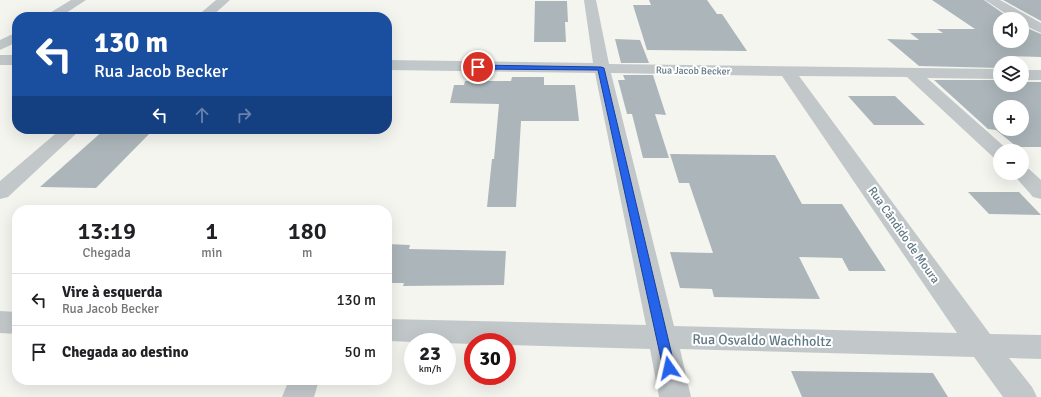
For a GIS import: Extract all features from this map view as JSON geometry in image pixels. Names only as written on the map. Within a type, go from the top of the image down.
[{"type":"street","points":[[59,12],[80,0]]},
{"type":"street","points":[[209,12],[224,0]]},
{"type":"street","points":[[590,0],[601,68],[663,338],[675,397]]},
{"type":"street","points":[[991,0],[1041,29]]},
{"type":"street","points":[[0,46],[12,39]]},
{"type":"street","points":[[0,60],[12,60]]},
{"type":"street","name":"Rua Jacob Becker","points":[[392,65],[912,74],[993,74]]},
{"type":"street","name":"Rua Cândido de Moura","points":[[788,72],[981,344],[1021,397]]},
{"type":"street","points":[[912,74],[993,147]]},
{"type":"street","points":[[1029,75],[1041,75]]},
{"type":"street","points":[[0,192],[66,134]]},
{"type":"street","points":[[1029,180],[1041,192]]},
{"type":"street","points":[[0,322],[12,322]]},
{"type":"street","name":"Rua Osvaldo Wachholtz","points":[[392,330],[663,338],[981,344],[1041,347]]},
{"type":"street","points":[[298,397],[302,385]]},
{"type":"building","points":[[649,0],[707,0],[717,14],[722,14],[747,51],[647,50],[633,5],[651,5]]},
{"type":"building","points":[[932,0],[984,0],[1001,12],[993,12],[993,48],[1029,48],[1029,29],[1041,34],[1041,57],[993,56],[993,68],[919,66],[887,39],[919,40],[910,33],[943,33],[937,29],[975,29]]},
{"type":"building","points":[[1003,0],[1041,0],[1041,21],[1029,14],[1029,12],[1025,12]]},
{"type":"building","points":[[535,1],[567,1],[568,22],[565,22],[566,42],[534,42]]},
{"type":"building","points":[[615,39],[640,40],[649,63],[621,63]]},
{"type":"building","points":[[623,75],[653,75],[666,115],[655,114],[669,158],[643,158],[632,114],[627,114],[618,80],[625,80]]},
{"type":"building","points":[[512,77],[544,77],[544,85],[575,85],[579,121],[521,121],[516,207],[487,207],[492,159],[494,159],[499,104],[450,103],[454,85],[464,85],[465,81],[511,81]]},
{"type":"building","points":[[934,80],[993,80],[993,92],[1029,92],[1029,82],[1041,82],[1041,147],[1029,147],[1029,144],[1013,144],[1003,136],[1029,136],[1029,100],[993,100],[993,130],[988,129]]},
{"type":"building","points":[[848,96],[895,96],[925,125],[874,125]]},
{"type":"building","points":[[99,134],[149,134],[96,188],[40,187]]},
{"type":"building","points":[[670,154],[775,155],[802,204],[842,204],[886,271],[849,271],[842,258],[799,257],[820,299],[714,297],[712,289],[680,288],[670,252],[713,253],[689,183],[679,183]]},
{"type":"building","points":[[968,192],[1019,192],[1041,215],[989,214]]},
{"type":"building","points":[[392,244],[410,245],[409,249],[506,251],[504,285],[403,286],[404,283],[392,283]]},
{"type":"building","points":[[791,371],[933,373],[948,397],[802,397]]},
{"type":"route","points":[[478,67],[601,68],[669,368]]}]
